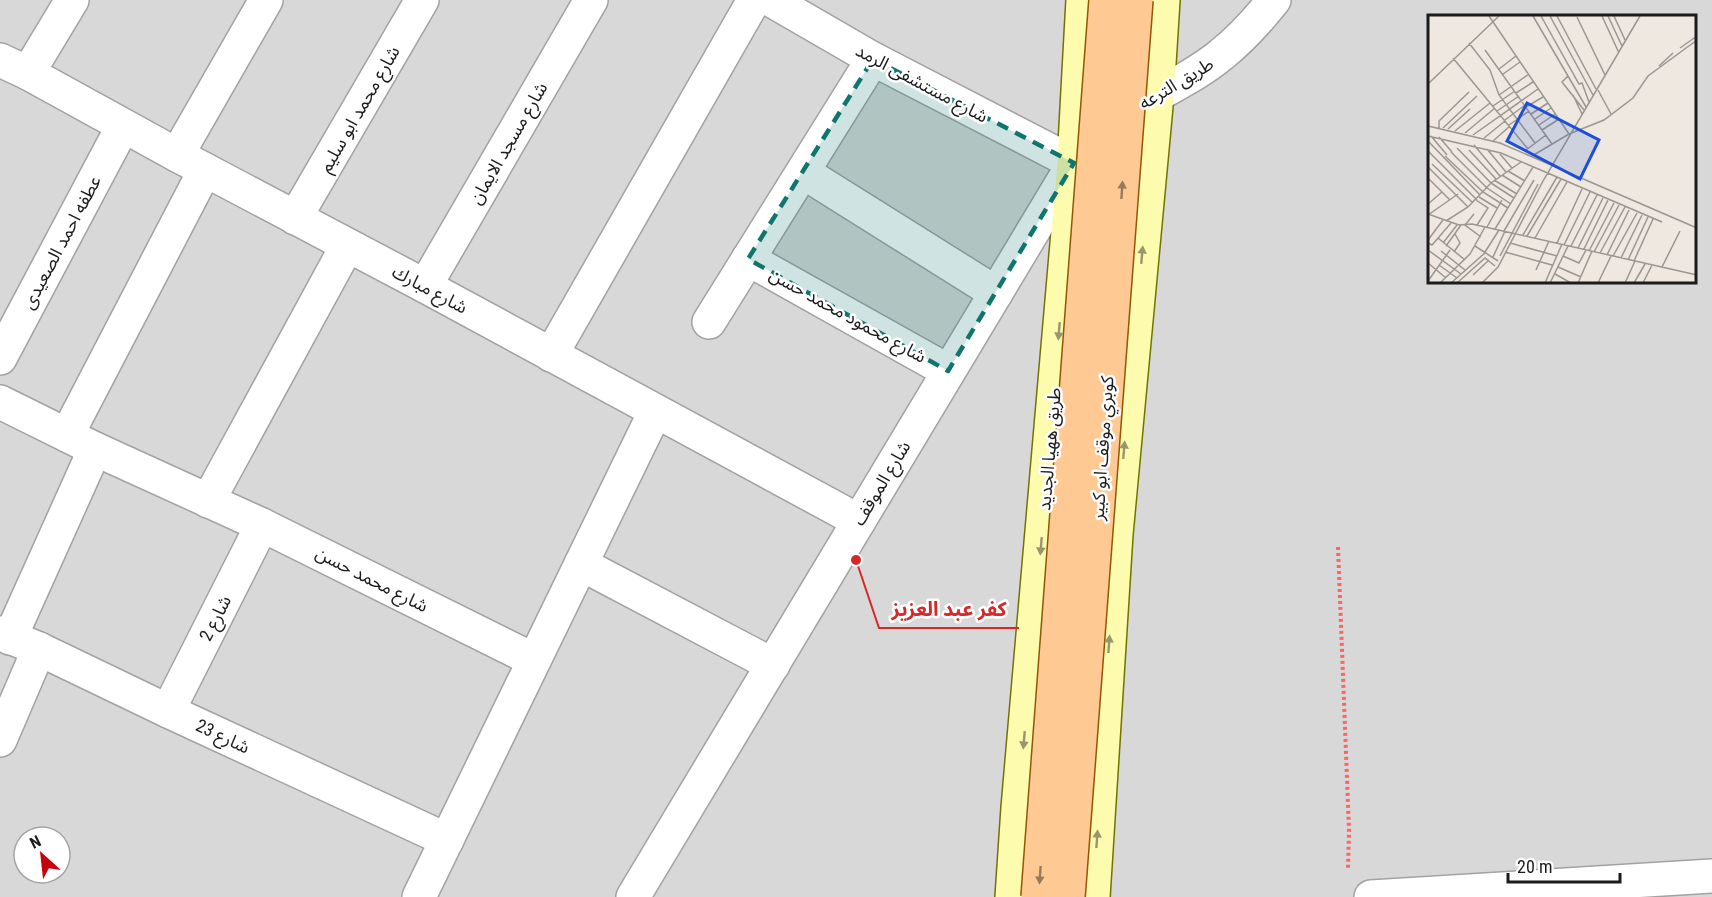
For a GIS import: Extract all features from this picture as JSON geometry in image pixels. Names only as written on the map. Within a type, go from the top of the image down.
[{"type":"main road","name":"كوبري موقف ابو كبير","points":[[1038,897],[1106,0]]},
{"type":"main road","name":"كوبري موقف ابو كبير","points":[[1068,897],[1136,0]]},
{"type":"street","points":[[14,66],[72,0]]},
{"type":"street","points":[[0,740],[16,640],[81,442],[191,162],[266,0]]},
{"type":"street","name":"شارع محمد ابو سليم","points":[[296,218],[422,0]]},
{"type":"street","name":"شارع مسجد الايمان","points":[[425,286],[591,0]]},
{"type":"street","points":[[551,355],[754,0]]},
{"type":"street","name":"شارع مستشفى الرمد","points":[[771,0],[873,59],[1074,163]]},
{"type":"street","name":"طريق ههيا الجديد","points":[[1012,897],[1074,163],[1083,0]]},
{"type":"street","points":[[1094,897],[1116,534],[1163,0]]},
{"type":"street","name":"طريق الترعه","points":[[1074,163],[1109,128],[1133,109],[1189,77],[1221,55],[1256,23],[1274,0]]},
{"type":"street","points":[[709,322],[873,59]]},
{"type":"street","name":"شارع مبارك","points":[[14,66],[859,521]]},
{"type":"street","name":"عطفه احمد الصعيدى","points":[[0,358],[123,126]]},
{"type":"street","name":"شارع الموقف","points":[[633,897],[1074,163]]},
{"type":"street","points":[[803,172],[996,293]]},
{"type":"street","points":[[208,501],[347,246]]},
{"type":"street","name":"شارع محمود محمد حسن","points":[[748,259],[948,371]]},
{"type":"street","name":"شارع محمد حسن","points":[[0,402],[262,525],[534,660]]},
{"type":"street","points":[[419,897],[655,412]]},
{"type":"street","name":"شارع 2","points":[[168,711],[262,525]]},
{"type":"street","points":[[581,564],[772,665]]},
{"type":"street","name":"شارع 23","points":[[16,640],[447,840]]},
{"type":"street","points":[[1371,897],[1712,876]]},
{"type":"path","points":[[1338,546],[1349,830],[1347,875]]},
{"type":"highlighted area","points":[[873,59],[1074,163],[948,371],[748,259]]},
{"type":"shaded area","points":[[0,0],[1712,0],[1712,897],[0,897]]},
{"type":"place","name":"كفر عبد العزيز","points":[[856,560]]}]
